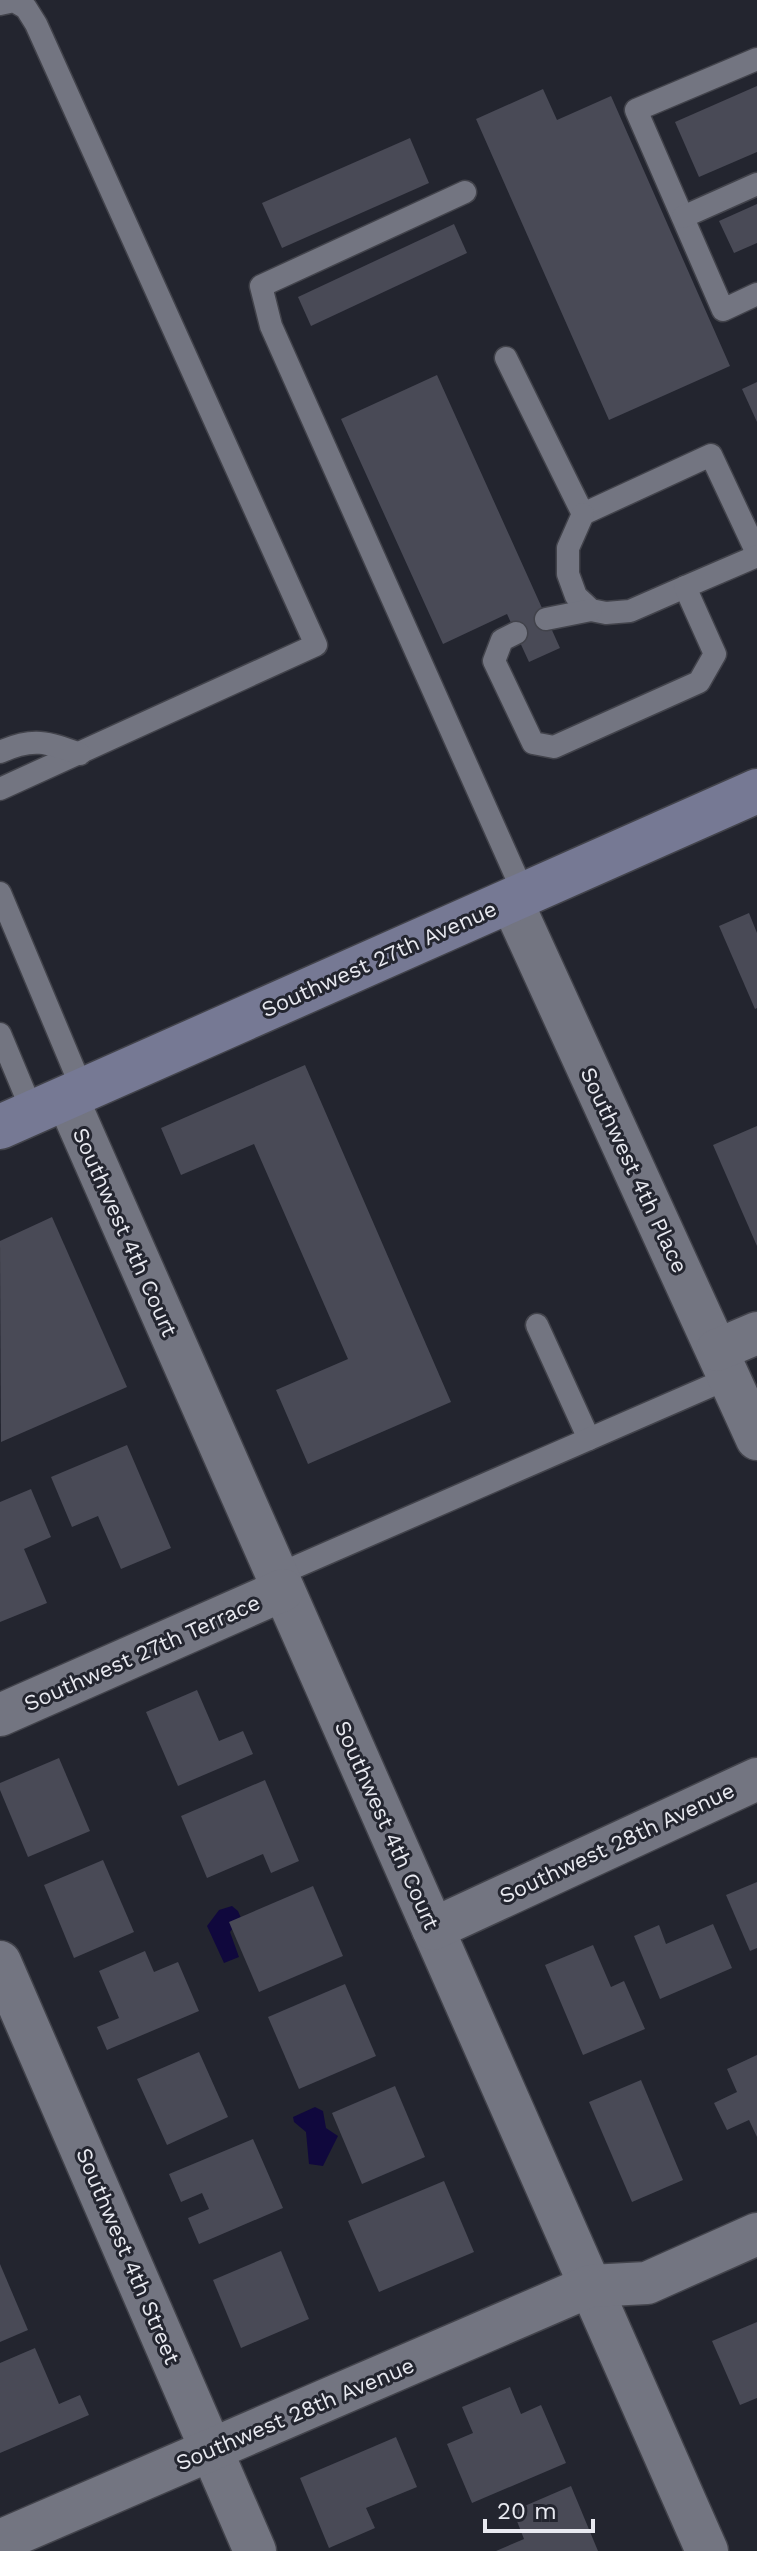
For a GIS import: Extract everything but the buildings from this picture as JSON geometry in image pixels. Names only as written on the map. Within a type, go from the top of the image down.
[{"type":"street","name":"Southwest 27th Avenue","points":[[46,1107],[757,791]]},
{"type":"street","name":"Southwest 4th Place","points":[[517,897],[757,1439]]},
{"type":"street","name":"Southwest 4th Court","points":[[46,1107],[280,1582],[707,2551]]},
{"type":"street","points":[[723,1364],[757,1333]]},
{"type":"street","name":"Southwest 27th Terrace","points":[[0,1715],[280,1582]]},
{"type":"street","name":"Southwest 28th Avenue","points":[[433,1929],[757,1779]]},
{"type":"street","name":"Southwest 4th Street","points":[[0,1962],[255,2551]]},
{"type":"street","points":[[590,2286],[647,2283],[757,2234]]},
{"type":"street","name":"Southwest 28th Avenue","points":[[0,2541],[590,2286]]},
{"type":"lane","points":[[0,4],[14,1],[26,8],[36,24],[316,645],[0,789]]},
{"type":"lane","points":[[757,59],[636,110],[723,310],[757,294]]},
{"type":"lane","points":[[683,217],[757,184]]},
{"type":"lane","points":[[465,192],[261,286],[271,326],[517,897]]},
{"type":"lane","points":[[506,358],[583,514]]},
{"type":"lane","points":[[546,619],[591,610],[606,613],[630,611],[757,555],[711,455],[583,514],[568,548],[568,574],[576,596],[591,610]]},
{"type":"lane","points":[[516,633],[502,640],[494,661],[533,743],[554,747],[699,682],[715,654],[685,587]]},
{"type":"lane","points":[[0,752],[16,745],[46,742],[80,754]]},
{"type":"lane","points":[[0,893],[46,1107]]},
{"type":"lane","points":[[0,1034],[46,1107]]},
{"type":"lane","points":[[537,1325],[589,1439]]},
{"type":"lane","points":[[280,1582],[589,1439],[723,1364]]},
{"type":"shaded area","points":[[232,1906],[241,1918],[230,1932],[239,1957],[224,1963],[207,1926],[219,1910]]},
{"type":"shaded area","points":[[315,2107],[323,2111],[326,2128],[338,2136],[323,2166],[309,2164],[306,2132],[294,2122],[293,2117]]}]
